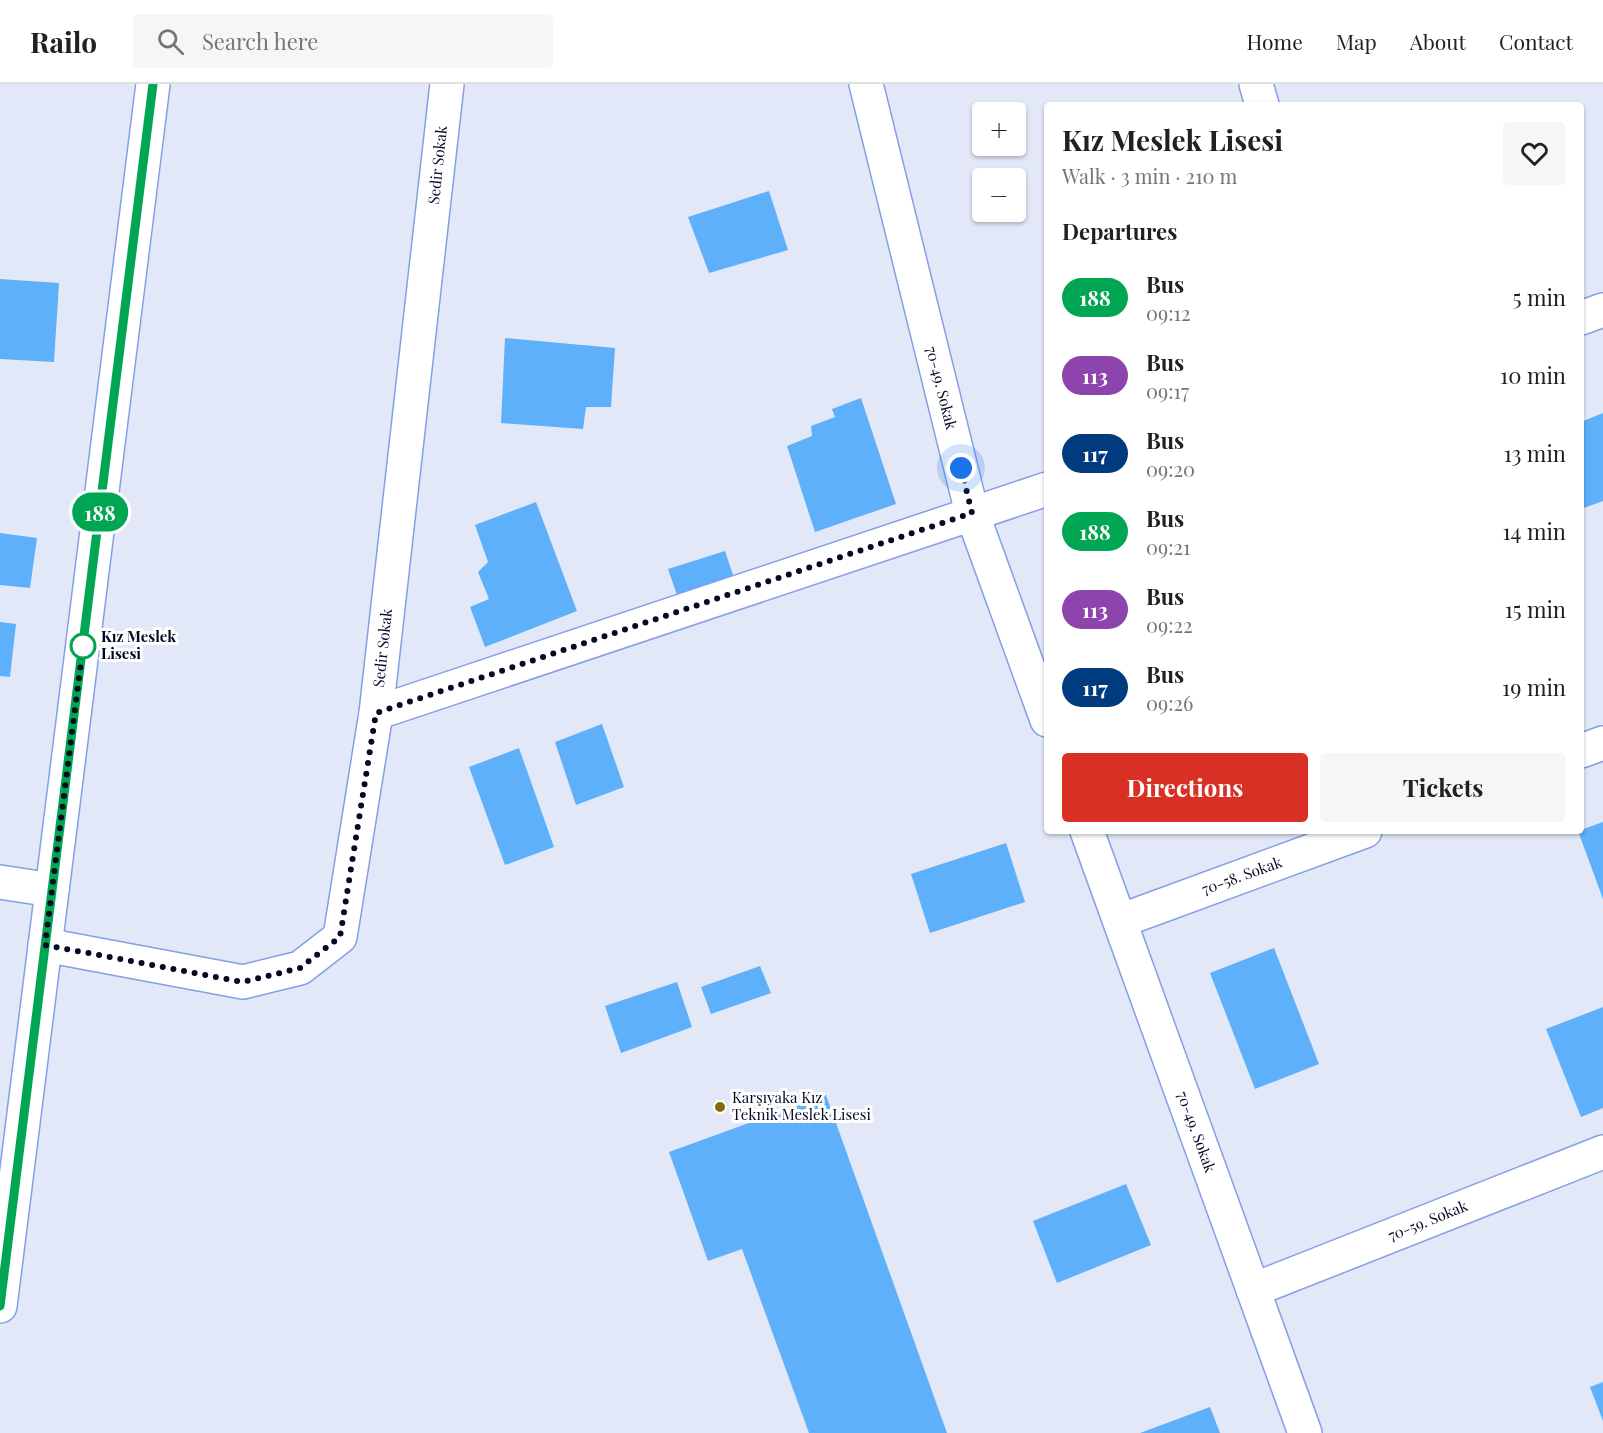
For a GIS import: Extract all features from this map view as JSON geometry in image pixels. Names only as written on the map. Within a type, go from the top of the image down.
[{"type":"street","points":[[0,1306],[153,84]]},
{"type":"street","name":"Sedir Sokak","points":[[45,945],[243,982],[300,968],[340,937],[376,713],[447,84]]},
{"type":"street","name":"70-49. Sokak","points":[[866,84],[972,513],[1044,712]]},
{"type":"street","points":[[1256,84],[1261,102]]},
{"type":"street","points":[[1584,317],[1603,310]]},
{"type":"street","points":[[376,713],[1044,490]]},
{"type":"street","points":[[1584,750],[1603,743]]},
{"type":"street","name":"70-49. Sokak","points":[[1088,834],[1305,1433]]},
{"type":"street","name":"70-58. Sokak","points":[[1120,921],[1357,834]]},
{"type":"street","points":[[0,882],[52,890]]},
{"type":"street","name":"70-59. Sokak","points":[[1253,1290],[1603,1152]]},
{"type":"building","points":[[769,191],[788,250],[709,273],[688,217]]},
{"type":"building","points":[[0,279],[59,283],[54,362],[0,359]]},
{"type":"building","points":[[505,338],[615,348],[611,407],[586,407],[583,429],[501,423]]},
{"type":"building","points":[[861,398],[896,504],[815,532],[787,446],[812,436],[811,426],[835,417],[832,409]]},
{"type":"building","points":[[1603,413],[1603,501],[1584,508],[1584,421]]},
{"type":"building","points":[[536,502],[577,611],[485,647],[470,607],[489,599],[478,572],[488,562],[475,525]]},
{"type":"building","points":[[0,533],[37,538],[30,588],[0,585]]},
{"type":"building","points":[[725,551],[734,578],[678,598],[668,569]]},
{"type":"building","points":[[0,622],[16,624],[10,677],[0,676]]},
{"type":"building","points":[[602,724],[624,787],[576,805],[555,742]]},
{"type":"building","points":[[519,748],[554,847],[505,865],[469,767]]},
{"type":"building","points":[[1603,822],[1603,899],[1579,834],[1584,834],[1584,829]]},
{"type":"building","points":[[1006,843],[1025,902],[930,933],[911,874]]},
{"type":"building","points":[[1274,948],[1319,1064],[1255,1089],[1210,973]]},
{"type":"building","points":[[760,966],[771,993],[711,1014],[701,987]]},
{"type":"building","points":[[677,982],[692,1027],[621,1053],[605,1006]]},
{"type":"building","points":[[1603,1007],[1603,1108],[1581,1117],[1546,1029]]},
{"type":"building","points":[[826,1095],[947,1433],[809,1433],[742,1249],[708,1261],[669,1152]]},
{"type":"building","points":[[1126,1184],[1151,1245],[1057,1283],[1033,1221]]},
{"type":"building","points":[[1603,1382],[1603,1421],[1590,1387]]},
{"type":"building","points":[[1210,1407],[1220,1433],[1140,1433]]},
{"type":"bus line","name":"188","points":[[0,1306],[153,84]]},
{"type":"place","name":"Kız Meslek Lisesi","points":[[83,646]]},
{"type":"place","name":"Karşıyaka Kız Teknik Meslek Lisesi","points":[[720,1107]]},
{"type":"route","points":[[83,646],[45,945],[243,982],[300,968],[340,937],[376,713],[972,513],[961,468]]}]
